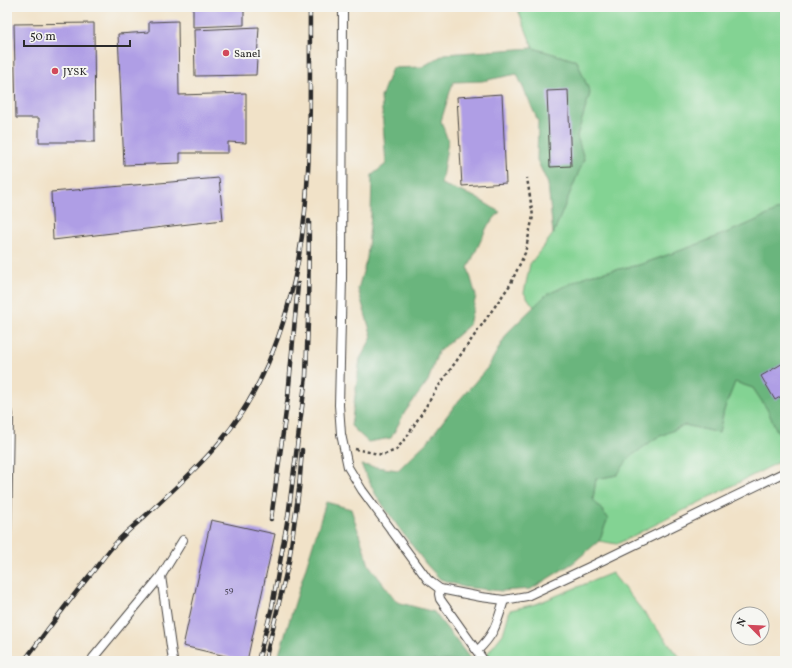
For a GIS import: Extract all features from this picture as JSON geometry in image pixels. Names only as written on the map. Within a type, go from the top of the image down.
[{"type":"lane","points":[[343,7],[342,278],[339,405],[341,434],[348,467],[362,490],[428,580],[440,589],[481,597],[504,600],[527,596],[785,472]]},
{"type":"lane","points":[[7,414],[9,414],[7,537]]},
{"type":"lane","points":[[92,661],[161,576],[182,540]]},
{"type":"lane","points":[[161,576],[173,661]]},
{"type":"lane","points":[[440,589],[440,599],[484,661]]},
{"type":"lane","points":[[477,651],[492,634],[497,624],[504,600]]},
{"type":"path","points":[[344,445],[383,455],[396,450],[408,435],[438,387],[510,285],[525,254],[533,216],[527,178]]},
{"type":"green space","points":[[517,7],[785,7],[785,207],[746,225],[696,245],[639,265],[589,275],[546,295],[534,307],[524,293],[530,264],[553,234],[584,159],[577,136],[590,93],[577,61],[533,48]]},
{"type":"green space","points":[[533,48],[577,61],[590,93],[577,136],[584,159],[553,234],[548,184],[537,160],[538,121],[517,74],[482,81],[453,82],[441,121],[448,141],[441,184],[475,197],[500,212],[488,225],[468,268],[476,296],[469,325],[438,352],[428,381],[405,412],[391,438],[368,442],[351,426],[360,359],[372,337],[358,289],[367,258],[371,215],[372,175],[386,164],[381,97],[392,68],[422,67],[445,54]]},
{"type":"green space","points":[[785,207],[785,437],[777,431],[767,409],[753,388],[735,382],[724,410],[719,433],[685,425],[656,438],[630,457],[617,475],[596,479],[593,499],[608,518],[599,541],[573,563],[531,589],[501,591],[463,587],[440,579],[426,564],[376,495],[361,465],[398,470],[428,441],[455,405],[488,367],[508,332],[546,295],[589,275],[639,265],[696,245],[746,225]]},
{"type":"green space","points":[[735,382],[753,388],[767,409],[777,431],[785,437],[785,459],[617,544],[599,541],[608,518],[593,499],[596,479],[617,475],[629,457],[656,438],[685,425],[719,433],[724,410]]},
{"type":"green space","points":[[326,502],[351,509],[369,565],[397,602],[434,612],[472,661],[277,661]]},
{"type":"green space","points":[[612,573],[683,661],[492,661],[487,654],[503,634],[510,610],[536,604]]},
{"type":"building","points":[[193,7],[244,7],[244,25],[193,27]]},
{"type":"building","points":[[178,21],[179,95],[246,93],[246,143],[228,142],[228,153],[180,153],[180,163],[124,165],[118,34],[149,32],[149,22]]},
{"type":"building","name":"JYSK","points":[[94,23],[95,142],[39,142],[39,118],[16,118],[14,24]]},
{"type":"building","name":"Sanel","points":[[259,27],[256,75],[195,76],[194,30]]},
{"type":"building","points":[[568,90],[571,166],[550,167],[547,91]]},
{"type":"building","points":[[502,94],[506,183],[462,186],[457,97]]},
{"type":"building","points":[[219,178],[223,220],[53,240],[51,192]]},
{"type":"building","points":[[785,362],[785,394],[775,400],[761,376]]},
{"type":"building","points":[[211,520],[275,534],[247,661],[183,646]]},
{"type":"railway","points":[[24,661],[113,546],[189,474],[221,440],[247,405],[268,363],[284,320],[295,277],[303,232],[309,143],[310,7]]},
{"type":"railway","points":[[258,661],[272,607],[288,517],[306,376],[309,221]]},
{"type":"railway","points":[[271,519],[288,397],[298,284]]},
{"type":"railway","points":[[265,661],[289,561],[299,489],[302,450]]},
{"type":"place","name":"Sanel","points":[[226,53]]},
{"type":"place","name":"JYSK","points":[[55,71]]}]
